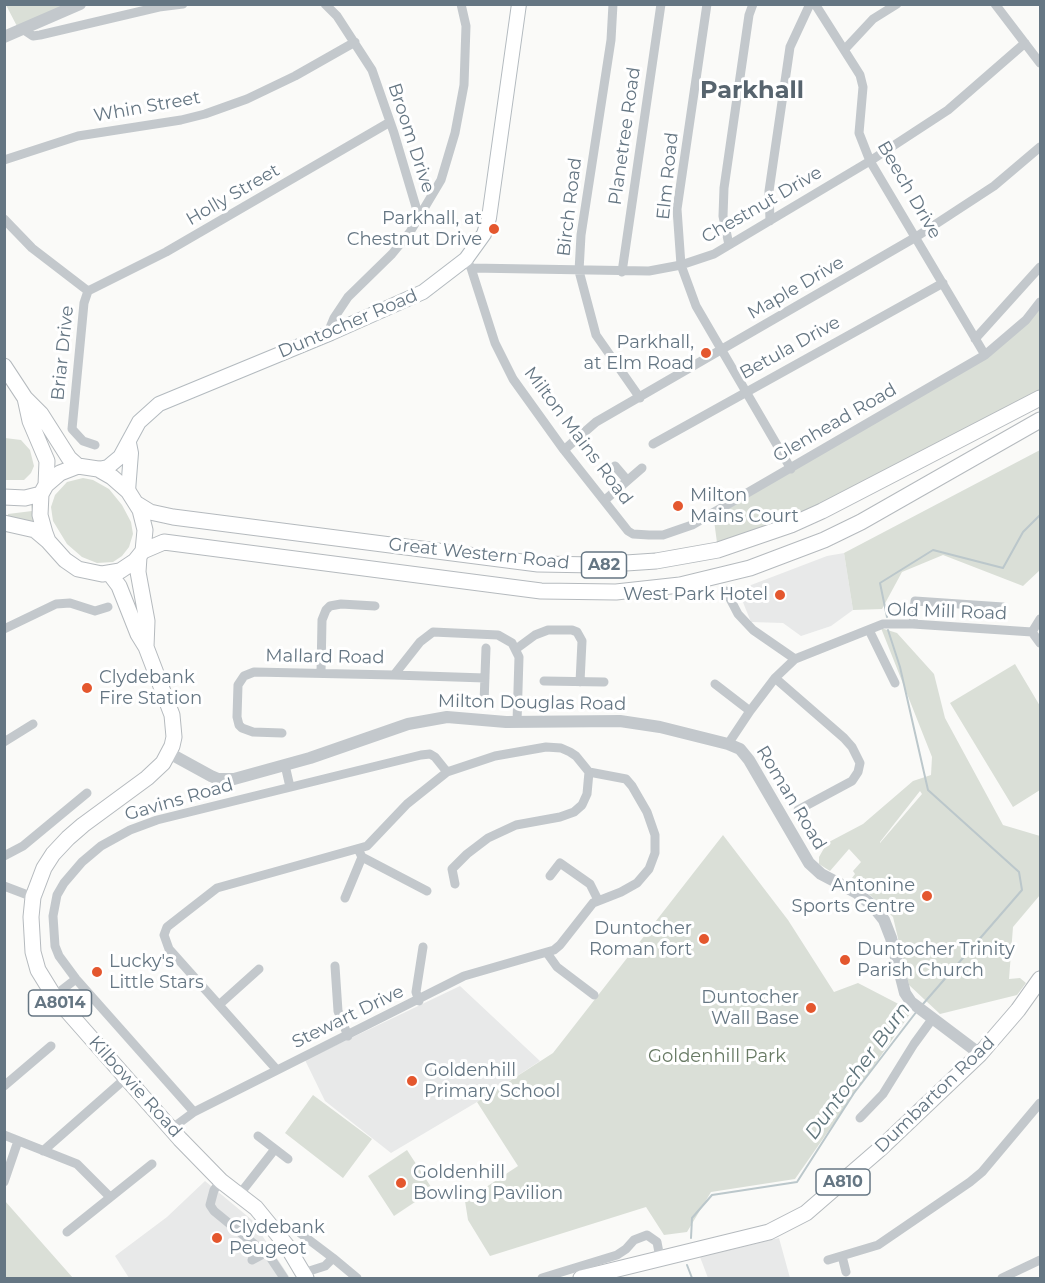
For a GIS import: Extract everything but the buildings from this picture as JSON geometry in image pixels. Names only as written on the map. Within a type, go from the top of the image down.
[{"type":"main road","name":"Duntocher Road","points":[[98,469],[113,463],[129,443],[140,422],[159,404],[327,335],[423,292],[469,263],[484,234],[489,218],[519,4]]},
{"type":"main road","points":[[4,366],[25,398],[41,414],[69,458],[78,466]]},
{"type":"main road","points":[[25,398],[30,421],[47,461],[40,515],[48,541]]},
{"type":"main road","name":"Great Western Road","points":[[137,504],[150,512],[173,517],[538,564],[596,565],[656,561],[718,550],[791,525],[1041,398]]},
{"type":"main road","name":"Great Western Road","points":[[141,554],[164,542],[541,591],[616,592],[680,585],[750,568],[824,540],[861,522],[1041,420]]},
{"type":"main road","points":[[128,491],[131,453],[129,443]]},
{"type":"main road","points":[[4,497],[25,498],[44,489],[60,473],[78,466],[98,469],[112,477],[128,491],[137,504],[144,524],[138,572],[147,621],[146,647]]},
{"type":"main road","points":[[4,523],[35,530],[65,560],[78,569],[94,574],[110,574],[119,586],[138,634],[146,647],[174,723],[174,737],[169,753]]},
{"type":"main road","name":"A82","points":[[110,574],[126,568],[141,554]]},
{"type":"main road","name":"Kilbowie Road","points":[[169,753],[163,763],[147,778],[68,838],[53,854],[44,868],[33,897],[31,916],[33,952],[38,970],[54,996],[171,1129],[222,1181],[256,1208],[293,1254],[304,1277]]},
{"type":"main road","name":"Dumbarton Road","points":[[581,1278],[769,1232],[806,1213],[865,1162],[980,1054],[1041,979]]},
{"type":"street","points":[[4,37],[80,4]]},
{"type":"street","points":[[24,30],[33,36],[40,35],[159,7],[183,4]]},
{"type":"street","name":"Broom Drive","points":[[325,4],[356,42],[372,70],[419,218],[392,254],[348,297],[334,318],[327,335]]},
{"type":"street","points":[[419,218],[441,180],[455,133],[464,75],[466,26],[461,4]]},
{"type":"street","name":"Birch Road","points":[[613,4],[610,40],[581,235],[579,271],[596,335],[640,398]]},
{"type":"street","name":"Planetree Road","points":[[622,272],[661,4]]},
{"type":"street","name":"Elm Road","points":[[707,4],[677,209],[681,265],[696,306],[791,469]]},
{"type":"street","points":[[729,245],[723,216],[724,188],[749,15],[753,4]]},
{"type":"street","points":[[770,221],[769,191],[790,47],[810,4]]},
{"type":"street","name":"Beech Drive","points":[[815,4],[860,75],[863,87],[859,133],[870,161],[985,355]]},
{"type":"street","points":[[845,49],[873,19],[897,4]]},
{"type":"street","points":[[995,4],[1041,63]]},
{"type":"street","name":"Whin Street","points":[[4,160],[78,136],[206,114],[247,99],[295,76],[356,42]]},
{"type":"street","name":"Chestnut Drive","points":[[469,263],[622,272],[649,271],[681,265],[714,254],[870,161],[948,110],[1025,43]]},
{"type":"street","name":"Holly Street","points":[[88,291],[166,252],[390,122]]},
{"type":"street","name":"Maple Drive","points":[[564,450],[596,422],[916,237],[994,186],[1041,147]]},
{"type":"street","name":"Briar Drive","points":[[4,219],[32,248],[88,291],[85,296],[72,429],[83,441],[95,445]]},
{"type":"street","name":"Milton Mains Road","points":[[469,263],[495,343],[513,379],[564,450],[628,531]]},
{"type":"street","points":[[975,339],[1041,267]]},
{"type":"street","name":"Betula Drive","points":[[653,444],[943,283]]},
{"type":"street","name":"Glenhead Road","points":[[628,531],[638,534],[663,535],[685,528],[791,469],[985,355],[1026,320],[1041,302]]},
{"type":"street","points":[[615,466],[627,480]]},
{"type":"street","points":[[604,500],[642,468]]},
{"type":"street","points":[[726,591],[738,614],[753,630],[795,658]]},
{"type":"street","points":[[913,624],[915,601],[1003,607]]},
{"type":"street","points":[[4,629],[56,604],[70,603],[95,611],[108,607]]},
{"type":"street","points":[[321,674],[322,620],[326,610],[330,606],[341,604],[375,606]]},
{"type":"street","points":[[1041,619],[1032,632],[1041,643]]},
{"type":"street","name":"Old Mill Road","points":[[728,744],[750,711],[795,658],[883,624],[1032,632]]},
{"type":"street","points":[[517,722],[519,657],[516,649],[535,635],[548,630],[577,632],[582,641],[580,682]]},
{"type":"street","points":[[869,630],[895,683]]},
{"type":"street","name":"Mallard Road","points":[[394,675],[424,637],[433,632],[498,635],[512,643],[516,649]]},
{"type":"street","points":[[484,703],[486,648]]},
{"type":"street","name":"Mallard Road","points":[[282,733],[253,732],[242,729],[237,717],[240,680],[254,672],[485,678]]},
{"type":"street","points":[[776,678],[844,738],[852,747],[860,763],[858,772],[852,781],[798,810]]},
{"type":"street","points":[[544,681],[604,682]]},
{"type":"street","points":[[715,684],[750,711]]},
{"type":"street","name":"Milton Douglas Road","points":[[169,753],[218,779],[240,777],[331,751],[391,728],[420,721],[459,717],[517,722],[586,720],[631,722],[728,744]]},
{"type":"street","points":[[4,742],[33,724]]},
{"type":"street","name":"Roman Road","points":[[728,744],[740,749],[749,760],[809,863],[821,874],[857,893],[879,913],[888,928],[903,985],[911,1002],[980,1054]]},
{"type":"street","points":[[277,1070],[166,944],[164,935],[167,927],[217,888],[357,852],[370,844],[407,804],[447,772],[495,756],[546,747],[561,748],[576,756],[589,771],[587,794],[582,805],[574,812],[560,818],[516,825],[492,836],[467,854],[452,870],[455,884]]},
{"type":"street","name":"Gavins Road","points":[[194,1112],[66,967],[55,946],[53,916],[57,895],[64,883],[92,854],[112,839],[144,824],[426,754],[435,757],[447,772]]},
{"type":"street","points":[[285,765],[290,787]]},
{"type":"street","name":"Stewart Drive","points":[[171,1129],[194,1112],[419,1001],[464,976],[547,953],[560,945],[587,909],[598,900],[630,889],[644,877],[655,854],[655,836],[647,812],[629,782],[620,777],[589,771]]},
{"type":"street","points":[[4,856],[23,846],[87,793]]},
{"type":"street","points":[[357,852],[427,891]]},
{"type":"street","points":[[345,898],[357,852]]},
{"type":"street","points":[[550,876],[560,863],[590,884],[598,900]]},
{"type":"street","points":[[5,884],[33,897]]},
{"type":"street","points":[[419,1001],[416,992],[423,947]]},
{"type":"street","points":[[547,953],[553,964],[594,995]]},
{"type":"street","points":[[335,966],[338,1011],[348,1036]]},
{"type":"street","points":[[220,1004],[259,969]]},
{"type":"street","points":[[54,996],[76,979]]},
{"type":"street","points":[[860,1118],[883,1094],[931,1017]]},
{"type":"street","points":[[4,1086],[51,1046]]},
{"type":"street","points":[[43,1151],[126,1078]]},
{"type":"street","points":[[828,1260],[878,1245],[970,1182],[982,1172],[1041,1103]]},
{"type":"street","points":[[4,1135],[77,1164],[110,1197]]},
{"type":"street","points":[[258,1136],[288,1159]]},
{"type":"street","points":[[4,1182],[18,1141]]},
{"type":"street","points":[[240,1195],[275,1149]]},
{"type":"street","points":[[67,1232],[152,1164]]},
{"type":"street","points":[[222,1181],[214,1190],[210,1205],[214,1211],[265,1253],[284,1278]]},
{"type":"street","points":[[300,1233],[357,1278]]},
{"type":"street","points":[[542,1278],[617,1255],[634,1240],[648,1234],[657,1242],[660,1258]]},
{"type":"street","points":[[252,1260],[265,1253]]},
{"type":"street","points":[[842,1256],[846,1272]]},
{"type":"street","points":[[304,1277],[325,1266],[333,1258]]},
{"type":"street","points":[[1002,1278],[1041,1260]]},
{"type":"street","points":[[1021,1269],[1026,1278]]},
{"type":"shaded area","points":[[844,553],[853,610],[831,626],[801,636],[783,623],[751,622],[738,590],[827,556]]},
{"type":"shaded area","name":"Goldenhill Primary School","points":[[460,986],[540,1061],[391,1153],[325,1101],[305,1060]]},
{"type":"shaded area","points":[[205,1181],[252,1220],[290,1278],[129,1278],[115,1256],[167,1217]]},
{"type":"shaded area","points":[[779,1238],[790,1278],[708,1278],[700,1257]]},
{"type":"green space","points":[[6,5],[80,5],[20,32]]},
{"type":"green space","points":[[1040,302],[1040,398],[822,511],[718,550],[713,513],[985,355]]},
{"type":"green space","points":[[5,438],[21,440],[30,450],[34,466],[24,480],[5,480]]},
{"type":"green space","points":[[1040,450],[1040,570],[1023,586],[943,555],[902,572],[882,609],[853,610],[844,553]]},
{"type":"green space","points":[[83,478],[93,480],[109,489],[122,505],[131,522],[133,534],[129,547],[113,562],[97,563],[82,557],[67,544],[53,521],[51,507],[55,495],[67,482]]},
{"type":"green space","points":[[37,503],[37,524],[8,517],[8,514],[32,511],[31,505]]},
{"type":"green space","points":[[881,628],[897,633],[934,674],[945,718],[1003,825],[1040,836],[1040,895],[1013,927],[1009,979],[1020,978],[1026,983],[1017,995],[940,1014],[909,985],[893,917],[852,878],[855,874],[853,871],[861,862],[849,849],[830,871],[819,864],[819,857],[827,843],[863,824],[913,781],[931,775],[932,757]],"holes":[[[920,791],[922,794],[880,843]]]},
{"type":"green space","points":[[1015,664],[1040,706],[1040,790],[1013,807],[950,703]]},
{"type":"green space","name":"Goldenhill Park","points":[[723,835],[788,920],[834,992],[858,983],[912,1011],[795,1179],[711,1192],[687,1232],[664,1235],[646,1207],[490,1256],[468,1220],[465,1201],[518,1166],[477,1102],[553,1053]]},
{"type":"green space","points":[[313,1095],[372,1139],[343,1178],[285,1133]]},
{"type":"green space","name":"Goldenhill Bowling Pavilion","points":[[407,1150],[433,1190],[394,1216],[368,1176]]},
{"type":"green space","points":[[5,1201],[73,1278],[5,1278]]},
{"type":"waterway","name":"Duntocher Burn","points":[[887,617],[880,583],[933,550],[1003,568],[1023,532],[1040,515]]},
{"type":"waterway","name":"Duntocher Burn","points":[[888,630],[900,667],[928,790],[1019,872],[1022,890],[923,1004]]},
{"type":"waterway","name":"Duntocher Burn","points":[[691,1238],[692,1218],[712,1195],[797,1182],[854,1093],[917,1011]]},
{"type":"waterway","name":"Duntocher Burn","points":[[687,1265],[692,1278]]},
{"type":"place","name":"Parkhall, at Chestnut Drive","points":[[494,229]]},
{"type":"place","name":"Parkhall, at Elm Road","points":[[706,353]]},
{"type":"place","name":"Milton Mains Court","points":[[678,506]]},
{"type":"place","name":"West Park Hotel","points":[[780,595]]},
{"type":"place","name":"Clydebank Fire Station","points":[[87,688]]},
{"type":"place","name":"Antonine Sports Centre","points":[[927,896]]},
{"type":"place","name":"Duntocher Roman fort","points":[[704,939]]},
{"type":"place","name":"Duntocher Trinity Parish Church","points":[[845,960]]},
{"type":"place","name":"Lucky's Little Stars","points":[[97,972]]},
{"type":"place","name":"Duntocher Wall Base","points":[[811,1008]]},
{"type":"place","name":"Goldenhill Primary School","points":[[412,1081]]},
{"type":"place","name":"Goldenhill Bowling Pavilion","points":[[401,1183]]},
{"type":"place","name":"Clydebank Peugeot","points":[[217,1238]]},
{"type":"district","name":"Parkhall","points":[[752,91]]}]
